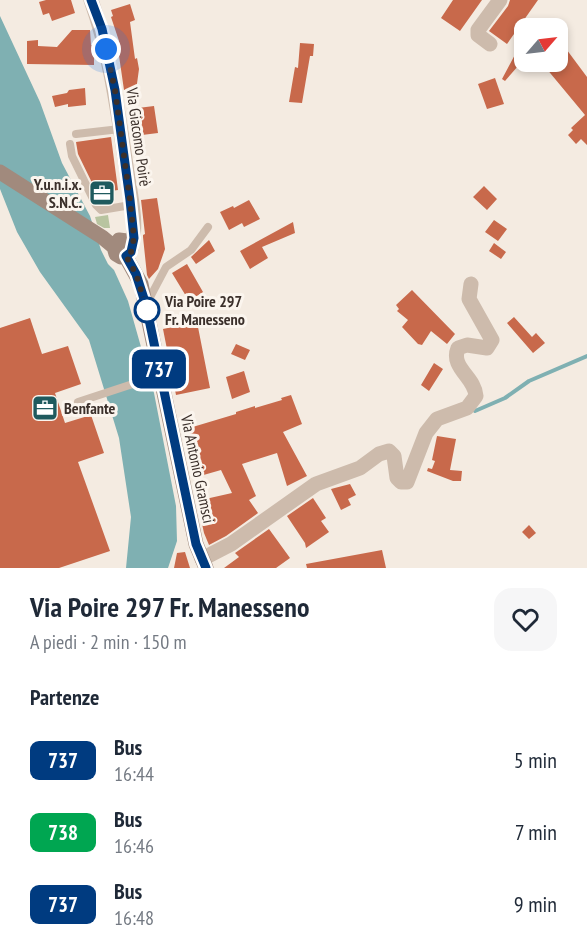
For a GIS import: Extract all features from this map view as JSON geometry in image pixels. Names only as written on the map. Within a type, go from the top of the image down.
[{"type":"main road","points":[[0,172],[108,242],[117,242],[122,239],[128,241],[129,251]]},
{"type":"main road","name":"Via Giacomo Poirè","points":[[129,251],[146,305]]},
{"type":"main road","name":"Via Antonio Gramsci","points":[[146,305],[157,376],[196,544],[204,564]]},
{"type":"street","name":"Via Giacomo Poirè","points":[[91,0],[102,29],[115,90],[134,234],[129,251]]},
{"type":"street","points":[[490,44],[478,35],[478,30],[500,0]]},
{"type":"street","points":[[204,564],[316,483],[360,468],[379,454],[389,451],[394,456],[397,478],[401,482],[407,482],[426,433],[437,419],[467,408],[476,396],[476,390],[456,363],[455,355],[458,348],[468,345],[487,348],[492,340],[469,299],[471,284]]},
{"type":"lane","points":[[76,134],[120,129]]},
{"type":"lane","points":[[70,144],[72,156],[96,205],[101,210],[131,205]]},
{"type":"lane","points":[[146,305],[165,267],[191,250],[208,227]]},
{"type":"lane","points":[[78,402],[157,376]]},
{"type":"green space","points":[[108,215],[110,228],[97,224],[95,217]]},
{"type":"water","points":[[0,16],[40,102],[62,163],[90,216],[101,250],[114,270],[128,301],[154,393],[176,506],[177,541],[168,568],[126,568],[131,517],[119,438],[89,340],[40,272],[17,232],[0,189]]},
{"type":"building","points":[[71,0],[75,13],[52,21],[49,13],[43,15],[39,2]]},
{"type":"building","points":[[453,0],[482,0],[460,31],[441,18]]},
{"type":"building","points":[[510,0],[538,0],[525,18],[514,18],[514,34],[507,44],[489,31]]},
{"type":"building","points":[[130,4],[135,20],[130,22],[135,59],[137,58],[139,69],[136,91],[124,90],[117,42],[119,41],[111,17],[113,16],[111,10]]},
{"type":"building","points":[[72,30],[90,30],[91,45],[94,45],[94,65],[27,64],[27,41],[38,40],[38,46],[57,47]]},
{"type":"building","points":[[300,43],[314,44],[302,103],[289,102],[295,67],[298,68]]},
{"type":"building","points":[[568,51],[587,77],[587,145],[581,139],[576,144],[568,135],[573,130],[571,128],[585,115],[549,72],[568,72]]},
{"type":"building","points":[[514,56],[514,71],[505,81],[502,79]]},
{"type":"building","points":[[495,78],[504,104],[487,109],[478,84]]},
{"type":"building","points":[[85,88],[86,105],[68,107],[68,104],[55,107],[52,96],[67,93],[69,90]]},
{"type":"building","points":[[154,106],[158,133],[134,136],[130,109]]},
{"type":"building","points":[[111,137],[118,190],[97,193],[78,154],[76,142]]},
{"type":"building","points":[[484,186],[497,199],[487,210],[473,197]]},
{"type":"building","points":[[157,198],[165,249],[158,269],[149,279],[141,200]]},
{"type":"building","points":[[249,200],[260,219],[244,227],[242,223],[229,230],[220,212]]},
{"type":"building","points":[[494,220],[507,229],[498,241],[485,232]]},
{"type":"building","points":[[293,222],[295,233],[262,247],[268,258],[250,269],[240,251]]},
{"type":"building","points":[[209,240],[215,251],[196,264],[191,257]]},
{"type":"building","points":[[494,243],[506,252],[501,259],[489,251]]},
{"type":"building","points":[[187,264],[203,292],[189,301],[172,273]]},
{"type":"building","points":[[412,290],[455,334],[447,344],[431,331],[422,345],[418,344],[402,327],[408,320],[397,311],[399,309],[396,305]]},
{"type":"building","points":[[514,317],[532,337],[536,333],[545,343],[533,353],[507,323]]},
{"type":"building","points":[[30,318],[42,354],[68,346],[81,384],[55,393],[65,423],[91,415],[104,453],[78,462],[110,551],[59,568],[0,568],[0,328]]},
{"type":"building","points":[[197,322],[210,388],[176,395],[163,329]]},
{"type":"building","points":[[236,344],[250,350],[245,360],[231,354]]},
{"type":"building","points":[[434,363],[443,369],[429,391],[421,385]]},
{"type":"building","points":[[244,371],[250,392],[232,399],[226,377]]},
{"type":"building","points":[[291,395],[302,424],[283,432],[307,476],[287,486],[277,453],[242,464],[256,496],[249,500],[258,513],[209,545],[199,510],[203,509],[201,500],[232,493],[221,470],[200,476],[186,429],[255,406],[255,408],[282,400],[281,398]]},
{"type":"building","points":[[437,436],[456,439],[450,470],[462,471],[461,481],[453,481],[427,471],[428,468],[432,469],[435,461],[432,460]]},
{"type":"building","points":[[350,484],[356,495],[348,499],[351,505],[341,510],[331,489]]},
{"type":"building","points":[[313,498],[326,518],[321,521],[329,532],[306,548],[287,516]]},
{"type":"building","points":[[529,525],[536,533],[529,539],[522,532]]},
{"type":"building","points":[[269,529],[290,558],[276,568],[224,568],[239,557],[235,553]]},
{"type":"building","points":[[382,550],[386,568],[307,568],[306,564]]},
{"type":"building","points":[[185,552],[190,568],[174,568],[177,553]]},
{"type":"waterway","points":[[475,411],[505,398],[529,381],[587,356]]},
{"type":"bus line","name":"737","points":[[91,0],[102,29],[115,90],[134,234],[131,252],[126,256],[141,284],[196,544],[206,568]]},
{"type":"place","name":"Y.u.n.i.x. S.N.C.","points":[[102,193]]},
{"type":"place","name":"Via Poire 297 Fr. Manesseno","points":[[147,310]]},
{"type":"place","name":"Benfante","points":[[45,408]]},
{"type":"route","points":[[106,49],[115,90],[134,234],[131,252],[126,256],[141,284],[147,310]]}]
